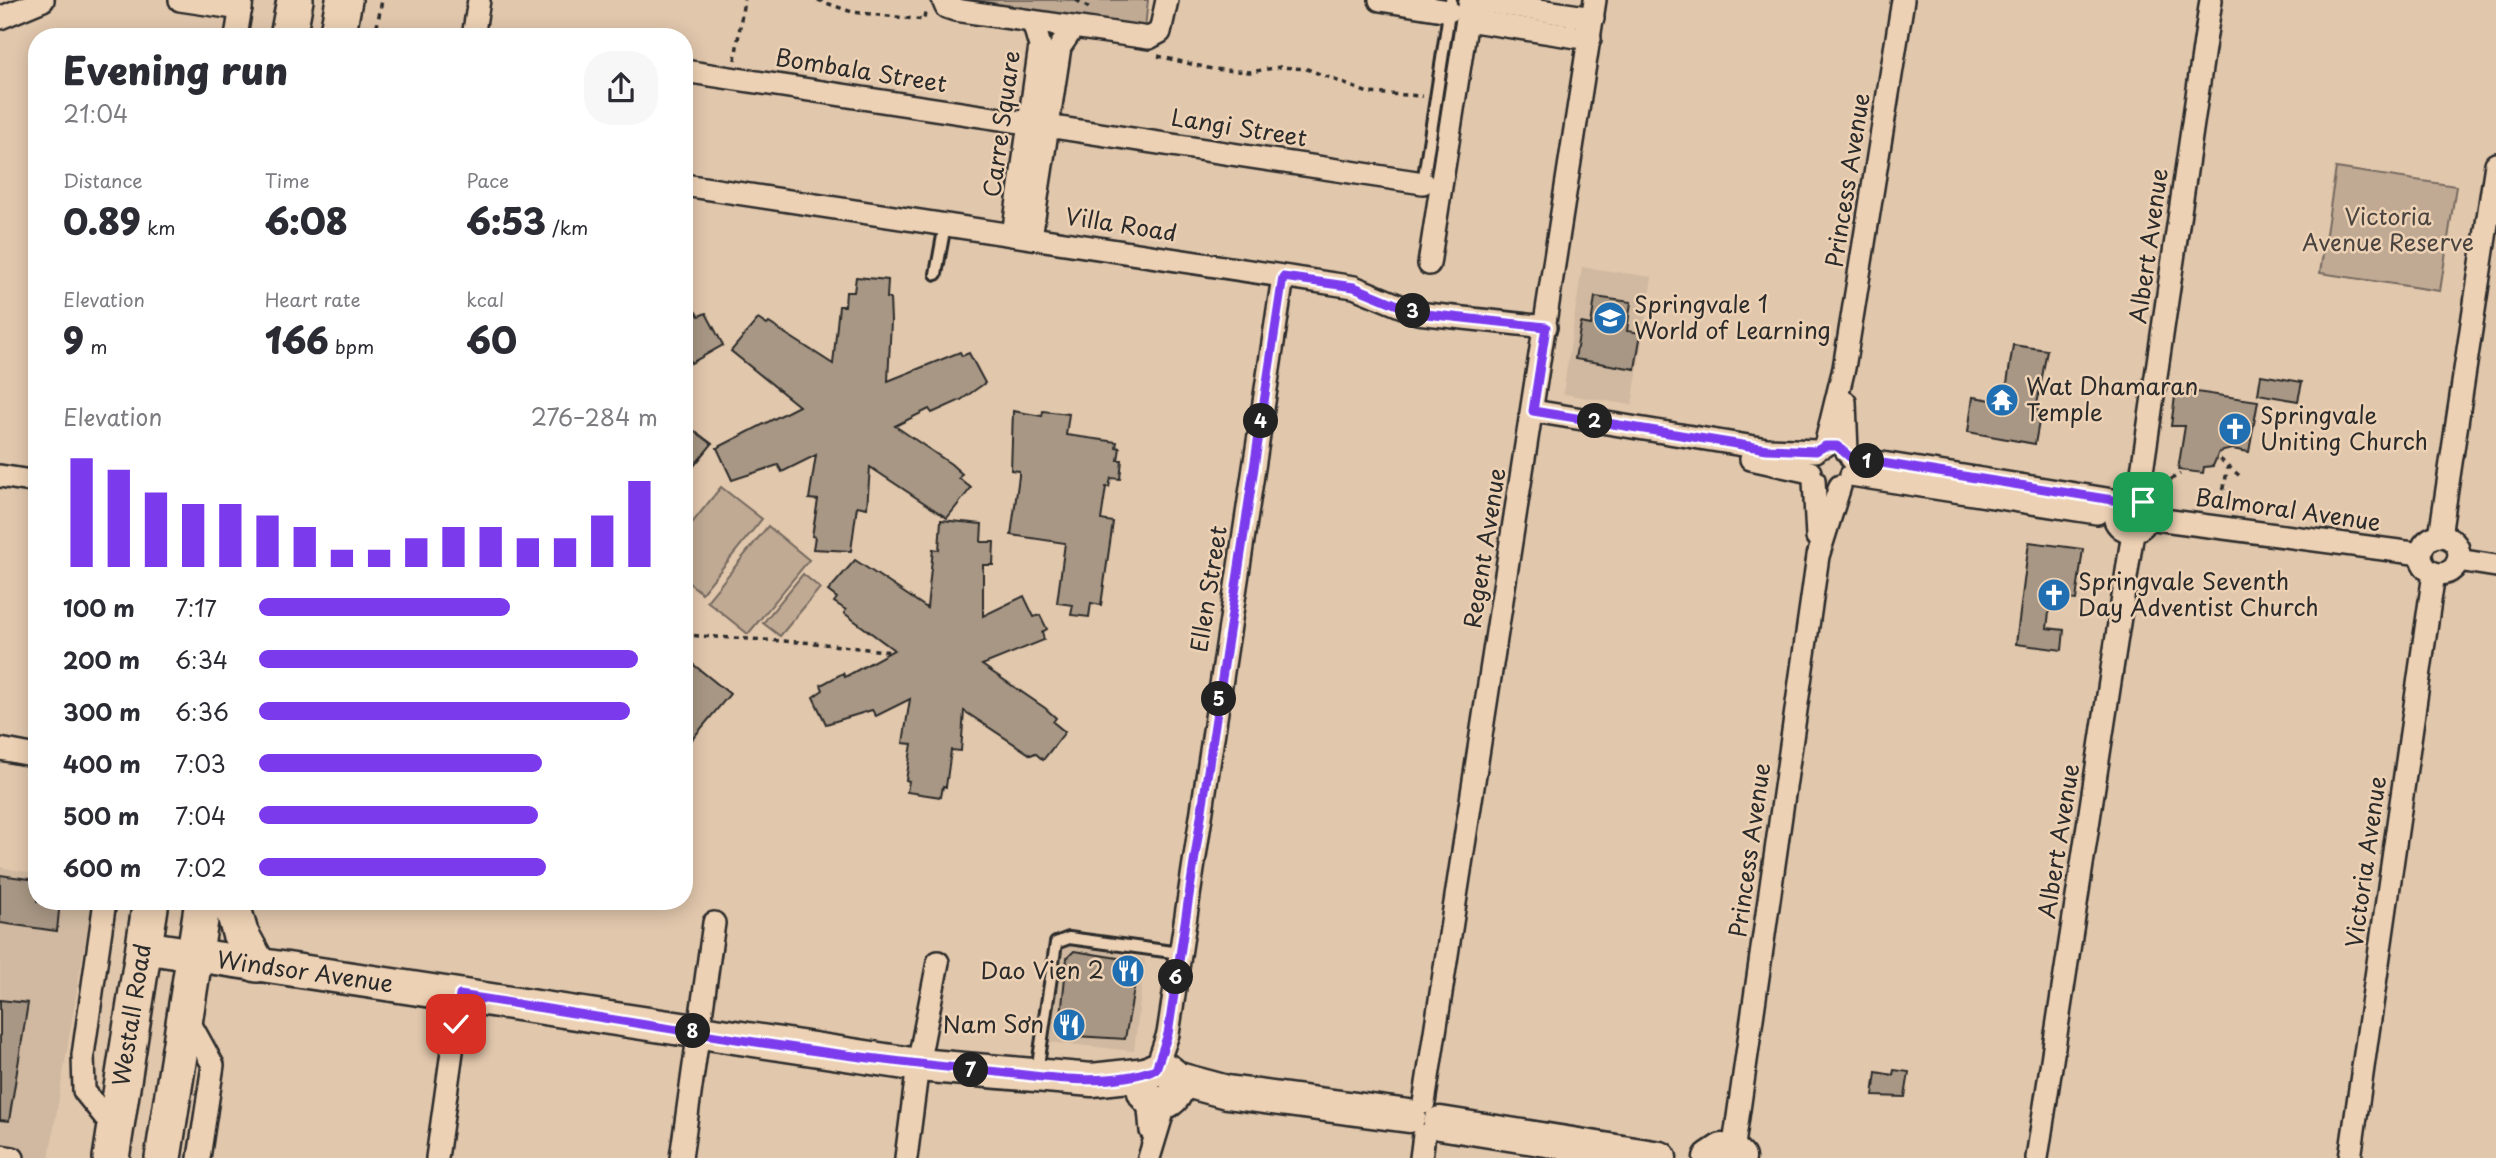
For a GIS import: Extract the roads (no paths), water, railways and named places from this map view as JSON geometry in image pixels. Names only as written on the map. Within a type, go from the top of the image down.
[{"type":"main road","points":[[290,28],[295,0]]},
{"type":"main road","points":[[339,28],[344,0]]},
{"type":"main road","name":"Westall Road","points":[[113,1143],[149,910]]},
{"type":"main road","points":[[163,1158],[202,910]]},
{"type":"main road","points":[[234,910],[240,933],[257,964]]},
{"type":"street","points":[[0,18],[43,0]]},
{"type":"street","points":[[180,0],[241,5],[237,28]]},
{"type":"street","points":[[474,28],[479,0]]},
{"type":"street","name":"Carre Square","points":[[934,5],[1073,28],[1153,37],[1160,33],[1167,0]]},
{"type":"street","points":[[1380,0],[1593,19]]},
{"type":"street","name":"Princess Avenue","points":[[1821,448],[1844,368],[1903,0]]},
{"type":"street","name":"Albert Avenue","points":[[2037,1158],[2130,513],[2211,0]]},
{"type":"street","points":[[1429,264],[1462,6]]},
{"type":"street","name":"Regent Avenue","points":[[1424,1127],[1593,19]]},
{"type":"street","name":"Carre Square","points":[[1022,236],[1038,124],[1040,46],[1034,22]]},
{"type":"street","name":"Carre Square","points":[[1038,124],[1060,47],[1073,28]]},
{"type":"street","name":"Bombala Street","points":[[693,72],[1038,124]]},
{"type":"street","name":"Langi Street","points":[[1038,124],[1423,183]]},
{"type":"street","points":[[2440,536],[2496,163]]},
{"type":"street","name":"Villa Road","points":[[693,186],[1354,287],[1417,313],[1546,327]]},
{"type":"street","name":"Ellen Street","points":[[1151,1149],[1283,277]]},
{"type":"street","name":"Princess Avenue","points":[[1727,1156],[1818,556],[1847,468],[1844,368]]},
{"type":"street","points":[[1532,417],[1767,449],[1837,446],[1847,468],[1826,488],[1812,476],[1770,462],[1532,417]]},
{"type":"street","points":[[1812,476],[1810,460],[1821,448]]},
{"type":"street","name":"Balmoral Avenue","points":[[1847,468],[2218,527],[2421,554]]},
{"type":"street","points":[[0,476],[28,481]]},
{"type":"street","name":"Princess Avenue","points":[[1812,476],[1818,556]]},
{"type":"street","points":[[2440,536],[2425,543],[2421,554],[2424,566],[2434,573],[2446,573],[2458,560]]},
{"type":"street","points":[[2440,536],[2454,544],[2458,560]]},
{"type":"street","points":[[2458,560],[2496,566]]},
{"type":"street","name":"Victoria Avenue","points":[[2350,1158],[2434,573]]},
{"type":"street","points":[[0,749],[28,754]]},
{"type":"street","name":"Westall Road","points":[[104,910],[83,1055],[84,1091],[113,1143]]},
{"type":"street","points":[[681,1158],[714,923]]},
{"type":"street","name":"Windsor Avenue","points":[[143,947],[918,1065],[1227,1092],[1424,1127],[1660,1158]]},
{"type":"street","points":[[906,1158],[918,1065],[938,962]]},
{"type":"street","points":[[438,1158],[460,995]]},
{"type":"street","points":[[186,1016],[213,1066],[199,1158]]},
{"type":"street","points":[[0,1156],[13,1158]]},
{"type":"lane","points":[[1423,183],[1436,97],[1462,6]]},
{"type":"lane","points":[[936,274],[945,225]]},
{"type":"lane","points":[[1037,1076],[1056,943],[1069,938],[1180,953]]},
{"type":"place","name":"Springvale 1 World of Learning","points":[[1610,318]]},
{"type":"place","name":"Wat Dhamaran Temple","points":[[2002,400]]},
{"type":"place","name":"Springvale Uniting Church","points":[[2235,429]]},
{"type":"place","name":"Springvale Seventh Day Adventist Church","points":[[2054,595]]},
{"type":"place","name":"Dao Vien 2","points":[[1128,971]]},
{"type":"place","name":"Nam Sơn","points":[[1069,1025]]},
{"type":"park label","name":"Victoria Avenue Reserve","points":[[2388,230]]}]
